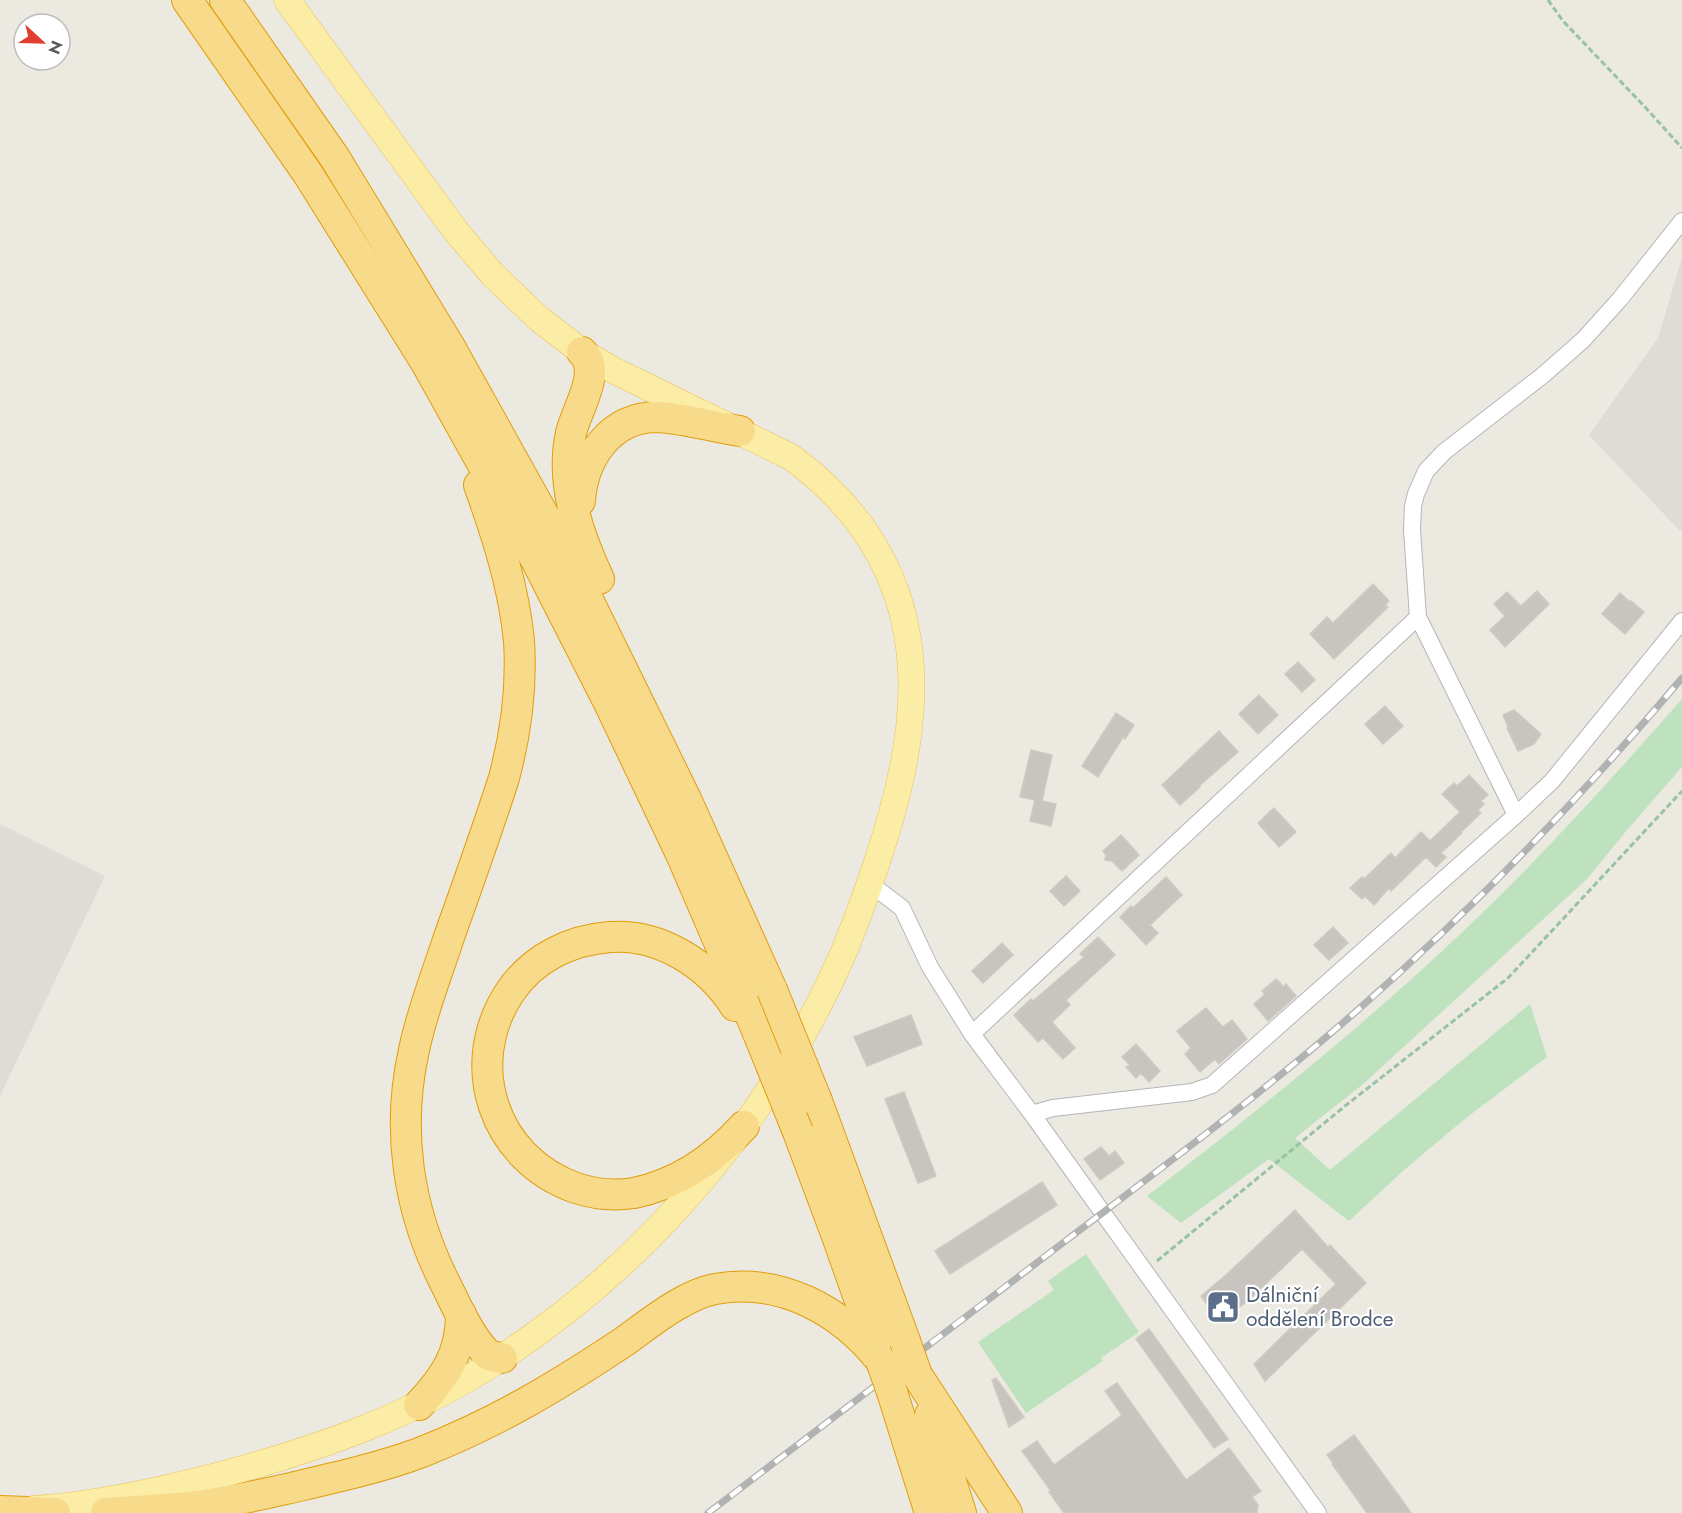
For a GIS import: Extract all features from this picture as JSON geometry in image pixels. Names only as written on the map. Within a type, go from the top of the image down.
[{"type":"highway","points":[[187,0],[308,174],[425,361],[536,560],[610,705],[681,854],[798,1132],[892,1392],[930,1513]]},
{"type":"highway","points":[[225,0],[335,158],[450,347],[567,557],[686,799],[772,990],[817,1101],[905,1341],[962,1513]]},
{"type":"highway","points":[[582,352],[588,359],[590,370],[571,434],[568,455],[572,507],[587,554],[646,680],[686,799]]},
{"type":"highway","points":[[425,361],[468,455],[497,539],[515,613],[520,670],[519,699],[511,752],[491,818],[421,1022],[414,1050],[406,1106],[408,1168],[418,1218],[430,1251],[461,1314],[483,1349],[490,1356],[502,1358]]},
{"type":"highway","points":[[587,554],[580,512],[582,486],[585,471],[606,437],[616,429],[637,420],[659,417],[740,431]]},
{"type":"highway","points":[[744,1126],[704,1162],[671,1181],[633,1193],[607,1194],[582,1190],[551,1177],[524,1156],[513,1144],[495,1111],[487,1074],[487,1055],[496,1018],[515,985],[527,971],[558,950],[594,938],[633,938],[652,942],[688,958],[705,970],[722,987],[751,1024]]},
{"type":"highway","points":[[106,1513],[181,1508],[252,1496],[317,1482],[420,1452],[479,1427],[524,1404],[576,1374],[681,1302],[713,1289],[746,1286],[775,1290],[803,1299],[844,1323],[870,1347],[881,1361]]},
{"type":"highway","points":[[419,1405],[452,1362],[460,1338],[461,1314]]},
{"type":"highway","points":[[917,1376],[1006,1513]]},
{"type":"highway","points":[[0,1511],[55,1513]]},
{"type":"main road","points":[[0,1511],[82,1504],[200,1480],[319,1446],[375,1425],[460,1384],[502,1358],[600,1284],[644,1243],[714,1165],[775,1081],[816,1009],[843,954],[890,821],[898,788],[909,725],[911,692],[904,621],[884,560],[856,517],[836,494],[791,457],[615,371],[582,352],[538,318],[492,274],[462,238],[288,0]]},
{"type":"street","points":[[1516,815],[1418,617],[1412,518],[1416,494],[1426,471],[1444,452],[1542,376],[1583,340],[1620,299],[1682,221]]},
{"type":"street","points":[[972,1034],[1418,617]]},
{"type":"street","points":[[1032,1114],[1053,1108],[1191,1092],[1212,1085],[1552,781],[1682,621]]},
{"type":"street","points":[[869,883],[902,908],[930,967],[972,1034],[1318,1513]]},
{"type":"path","points":[[1548,0],[1563,21],[1682,148]]},
{"type":"path","points":[[1144,1272],[1346,1106],[1508,978],[1682,791]]},
{"type":"shaded area","points":[[1682,258],[1682,529],[1680,531],[1589,435],[1658,338]]},
{"type":"shaded area","points":[[0,824],[105,876],[0,1096]]},
{"type":"green space","points":[[1682,699],[1682,767],[1586,880],[1362,1085],[1295,1138],[1330,1170],[1530,1004],[1547,1057],[1466,1118],[1404,1170],[1349,1221],[1269,1159],[1181,1223],[1147,1196],[1314,1063],[1435,958],[1554,840]]},
{"type":"green space","points":[[1086,1254],[1139,1332],[1101,1358],[1103,1361],[1026,1413],[978,1342],[1054,1290],[1048,1281]]},
{"type":"building","points":[[1373,584],[1389,601],[1385,605],[1388,607],[1334,659],[1310,634],[1327,617],[1333,623]]},
{"type":"building","points":[[1537,591],[1549,604],[1505,647],[1490,630],[1505,616],[1494,604],[1507,592],[1521,606]]},
{"type":"building","points":[[1620,593],[1644,612],[1625,634],[1602,614]]},
{"type":"building","points":[[1298,662],[1315,680],[1302,692],[1285,674]]},
{"type":"building","points":[[1259,695],[1278,715],[1258,734],[1239,714]]},
{"type":"building","points":[[1385,706],[1403,726],[1383,744],[1365,724]]},
{"type":"building","points":[[1514,710],[1541,734],[1534,744],[1518,751],[1503,715]]},
{"type":"building","points":[[1116,713],[1134,725],[1125,739],[1123,737],[1098,777],[1082,766]]},
{"type":"building","points":[[1219,731],[1238,752],[1180,805],[1162,785]]},
{"type":"building","points":[[1031,750],[1052,755],[1042,801],[1056,804],[1051,826],[1030,821],[1035,800],[1020,797]]},
{"type":"building","points":[[1469,775],[1488,795],[1481,801],[1484,804],[1478,810],[1481,813],[1441,853],[1446,857],[1436,867],[1426,857],[1391,891],[1389,888],[1374,905],[1365,896],[1362,899],[1350,888],[1362,877],[1364,879],[1391,853],[1395,858],[1421,832],[1430,841],[1460,812],[1442,794],[1454,783],[1457,786]]},
{"type":"building","points":[[1274,808],[1296,832],[1279,847],[1258,823]]},
{"type":"building","points":[[1121,835],[1139,855],[1122,871],[1112,861],[1105,860],[1106,855],[1103,851]]},
{"type":"building","points":[[1066,876],[1080,891],[1064,906],[1050,891]]},
{"type":"building","points":[[1166,877],[1182,895],[1150,925],[1158,933],[1146,945],[1120,917]]},
{"type":"building","points":[[1333,927],[1348,943],[1329,960],[1314,945]]},
{"type":"building","points":[[1098,937],[1115,955],[1066,1000],[1070,1005],[1052,1022],[1075,1048],[1063,1059],[1043,1038],[1038,1042],[1014,1015],[1084,957],[1080,954]]},
{"type":"building","points":[[1002,943],[1013,955],[983,983],[972,971]]},
{"type":"building","points":[[1276,979],[1284,987],[1286,984],[1296,996],[1268,1021],[1254,1004],[1265,994],[1262,991]]},
{"type":"building","points":[[1206,1008],[1223,1027],[1232,1020],[1247,1039],[1219,1064],[1215,1059],[1200,1072],[1185,1054],[1191,1048],[1177,1031]]},
{"type":"building","points":[[911,1015],[922,1044],[867,1066],[854,1037]]},
{"type":"building","points":[[1136,1044],[1160,1071],[1149,1082],[1141,1073],[1136,1078],[1126,1067],[1130,1065],[1122,1057]]},
{"type":"building","points":[[904,1092],[936,1176],[918,1183],[885,1099]]},
{"type":"building","points":[[1101,1147],[1109,1156],[1115,1151],[1124,1163],[1100,1180],[1084,1159]]},
{"type":"building","points":[[1042,1182],[1057,1205],[950,1274],[935,1251]]},
{"type":"building","points":[[1295,1210],[1328,1247],[1330,1245],[1366,1283],[1265,1381],[1254,1364],[1336,1284],[1302,1249],[1249,1300],[1220,1322],[1201,1296]]},
{"type":"building","points":[[1149,1329],[1228,1439],[1214,1448],[1136,1339]]},
{"type":"building","points":[[996,1378],[1024,1417],[1009,1427],[992,1380]]},
{"type":"building","points":[[1117,1383],[1186,1480],[1229,1448],[1261,1491],[1252,1497],[1258,1505],[1257,1513],[1064,1513],[1022,1451],[1037,1441],[1054,1465],[1122,1415],[1105,1391]]},
{"type":"building","points":[[1354,1435],[1411,1513],[1367,1513],[1327,1455]]},
{"type":"railway","points":[[708,1513],[1212,1129],[1352,1015],[1482,895],[1604,767],[1682,678]]},
{"type":"place","name":"Dálniční oddělení Brodce","points":[[1223,1307]]}]
